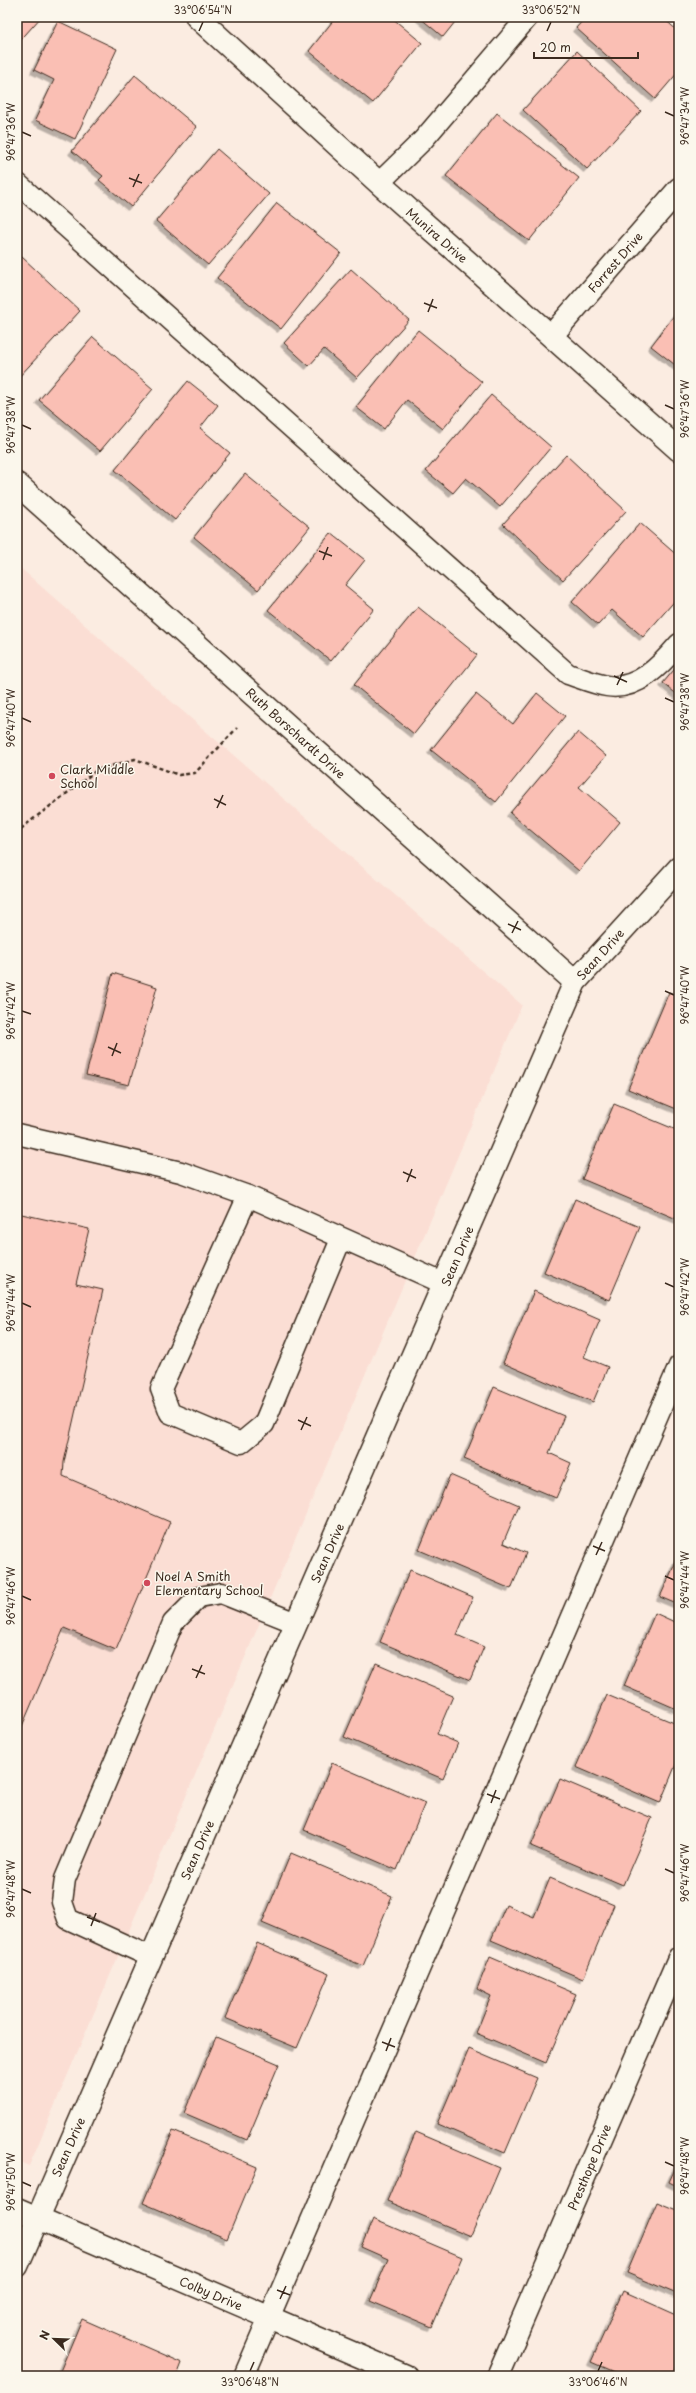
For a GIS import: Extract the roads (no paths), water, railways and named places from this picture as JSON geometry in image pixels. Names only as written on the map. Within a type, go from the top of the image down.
[{"type":"street","name":"Munira Drive","points":[[207,20],[379,183],[552,335],[679,450]]},
{"type":"street","name":"Forrest Drive","points":[[552,335],[679,189]]},
{"type":"street","name":"Ruth Borschardt Drive","points":[[17,484],[575,982]]},
{"type":"street","name":"Sean Drive","points":[[17,2266],[575,982],[679,868]]},
{"type":"street","name":"Presthope Drive","points":[[498,2376],[679,1958]]},
{"type":"street","name":"Colby Drive","points":[[17,2209],[406,2376]]},
{"type":"lane","points":[[379,183],[423,140],[528,17]]},
{"type":"lane","points":[[17,183],[568,674],[607,686],[627,686],[646,676],[679,644]]},
{"type":"lane","points":[[17,1134],[181,1172],[248,1196],[444,1284]]},
{"type":"lane","points":[[248,1196],[161,1389],[170,1413],[241,1443],[264,1424],[341,1239]]},
{"type":"lane","points":[[244,2376],[679,1366]]},
{"type":"lane","points":[[151,1957],[68,1919],[62,1902],[66,1879],[173,1623],[199,1596],[221,1594],[296,1623]]},
{"type":"place","name":"Clark Middle School","points":[[52,776]]},
{"type":"place","name":"Noel A Smith Elementary School","points":[[147,1583]]}]
